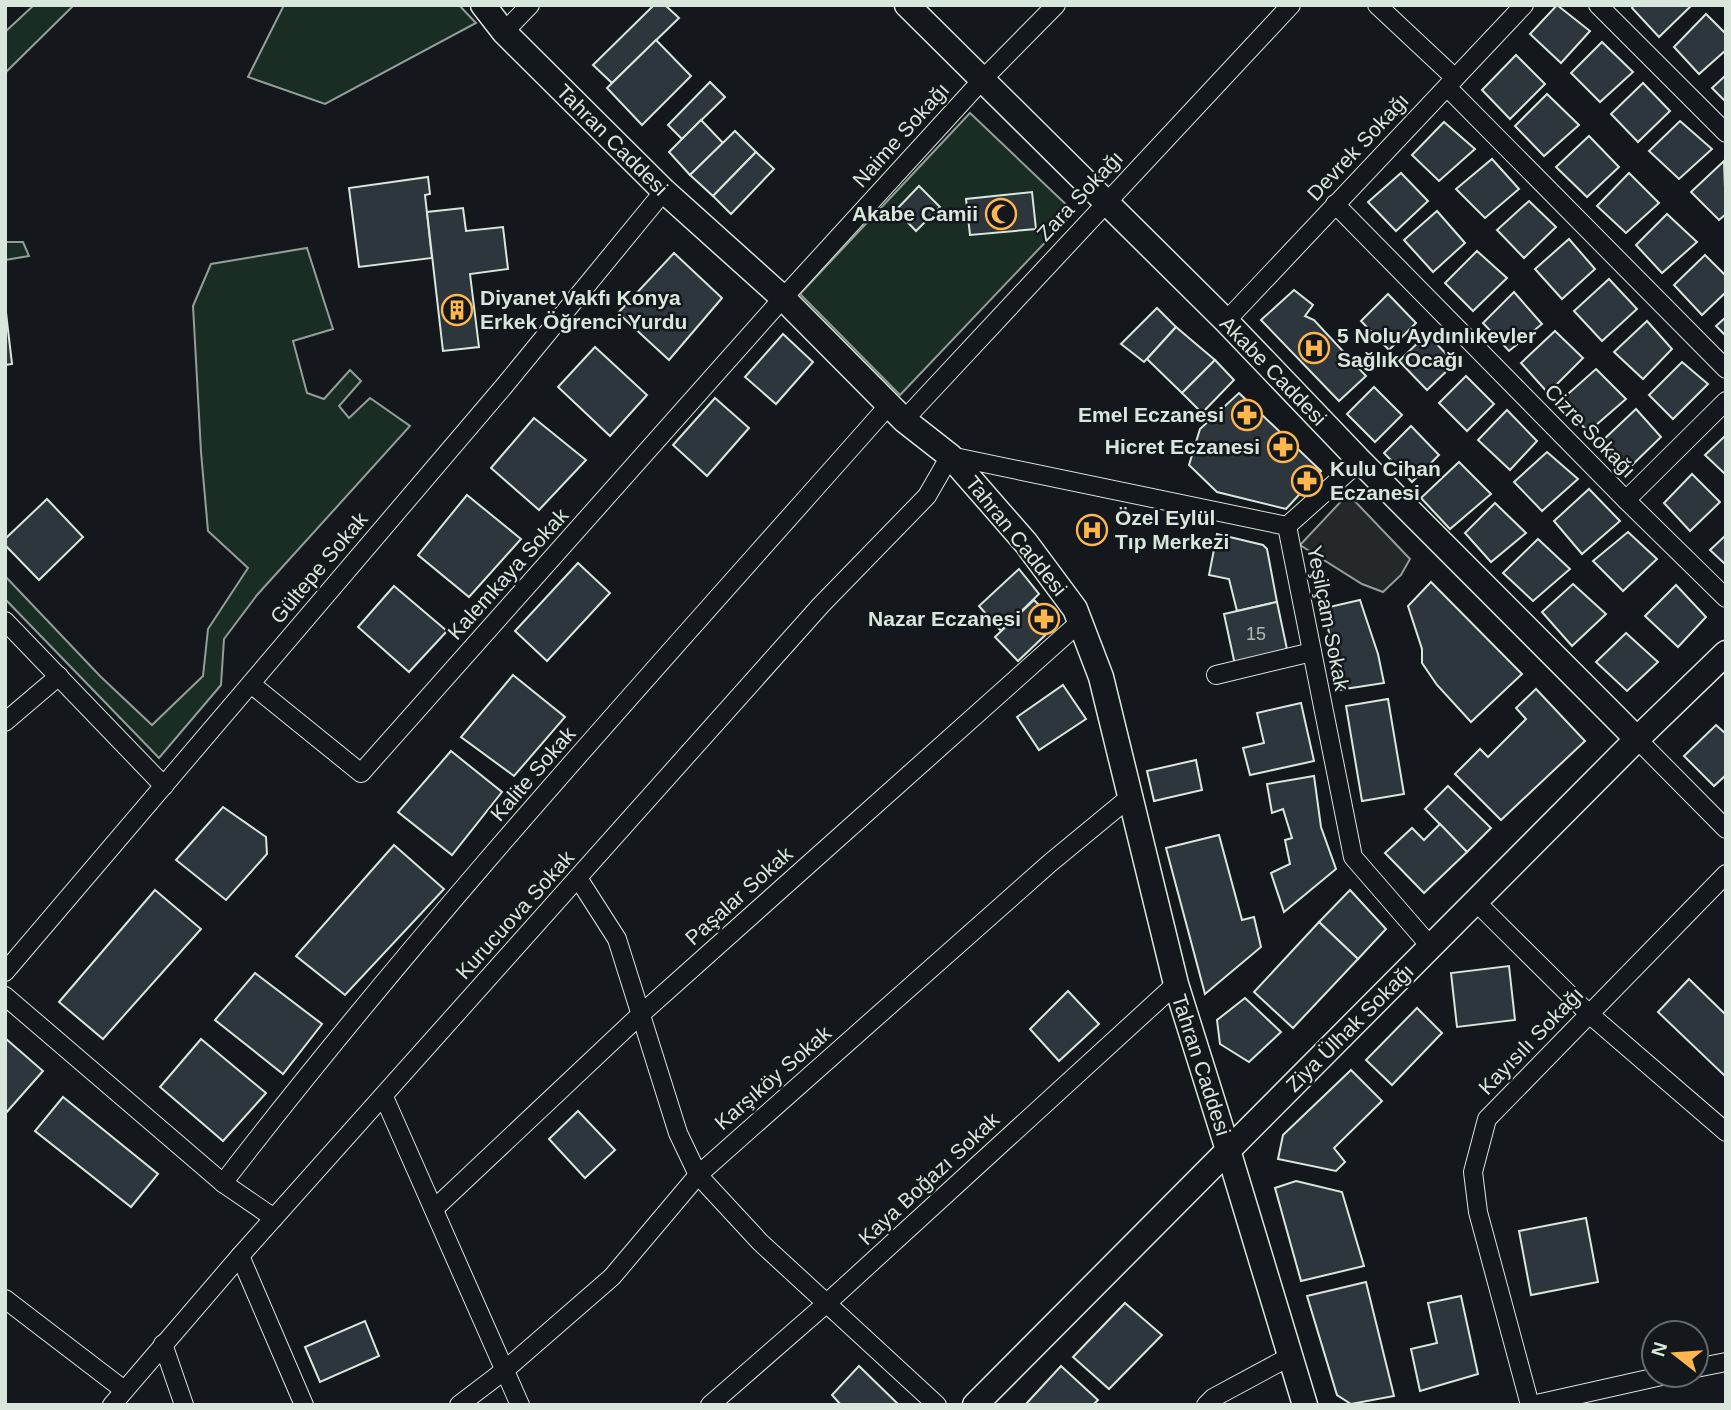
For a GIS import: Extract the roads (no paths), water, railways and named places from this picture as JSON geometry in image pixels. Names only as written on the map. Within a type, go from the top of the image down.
[{"type":"street","name":"Tahran Caddesi","points":[[483,5],[503,33],[664,191],[783,298],[896,412],[950,456],[1026,543],[1075,609],[1101,677],[1175,984],[1305,1405]]},
{"type":"street","points":[[503,33],[530,5]]},
{"type":"street","name":"Akabe Caddesi","points":[[907,5],[1226,321],[1360,461],[1637,739]]},
{"type":"street","name":"Naime Sokağı","points":[[783,298],[983,79],[1056,5]]},
{"type":"street","name":"Zara Sokağı","points":[[896,412],[1106,202],[1291,5]]},
{"type":"street","points":[[1377,5],[1726,369]]},
{"type":"street","name":"Devrek Sokağı","points":[[1226,321],[1524,5]]},
{"type":"street","points":[[1598,5],[1726,133]]},
{"type":"street","name":"Gültepe Sokak","points":[[5,972],[505,386],[664,191]]},
{"type":"street","name":"Cizre Sokağı","points":[[1335,204],[1726,598]]},
{"type":"street","name":"Kalemkaya Sokak","points":[[251,684],[361,773],[783,298]]},
{"type":"street","points":[[1626,500],[1726,401]]},
{"type":"street","name":"Kalite Sokak","points":[[222,1183],[451,903],[896,412]]},
{"type":"street","name":"Yeşilçam Sokak","points":[[950,456],[1287,526],[1353,858],[1430,947]]},
{"type":"street","name":"Kurucuova Sokak","points":[[112,1405],[240,1256],[821,605],[927,496],[950,456]]},
{"type":"street","points":[[1287,526],[1360,461]]},
{"type":"street","points":[[5,621],[164,786]]},
{"type":"street","name":"Paşalar Sokak","points":[[434,1209],[640,1015],[1080,622]]},
{"type":"street","points":[[1216,674],[1311,652]]},
{"type":"street","name":"Ziya Ülhak Sokağı","points":[[975,1405],[1475,901],[1726,653]]},
{"type":"street","points":[[5,722],[59,676]]},
{"type":"street","points":[[1637,739],[1726,829]]},
{"type":"street","name":"Karşıköy Sokak","points":[[460,1405],[505,1370],[612,1277],[698,1175],[1050,863],[1130,797]]},
{"type":"street","name":"Kayısılı Sokağı","points":[[1531,1405],[1478,1212],[1473,1172],[1487,1119],[1726,874]]},
{"type":"street","points":[[578,878],[617,939],[678,1133],[698,1175],[760,1242],[937,1405]]},
{"type":"street","points":[[1475,901],[1588,1013],[1726,1132]]},
{"type":"street","name":"Kaya Boğazı Sokak","points":[[710,1405],[827,1303],[1175,984]]},
{"type":"street","points":[[5,996],[222,1183],[274,1218]]},
{"type":"street","points":[[384,1097],[520,1405]]},
{"type":"street","points":[[240,1256],[304,1405]]},
{"type":"street","points":[[5,1299],[124,1391]]},
{"type":"street","points":[[163,1344],[184,1405]]},
{"type":"street","points":[[1206,1405],[1213,1398],[1289,1357]]},
{"type":"street","points":[[1531,1405],[1640,1381]]},
{"type":"place","name":"Akabe Camii","points":[[1001,214]]},
{"type":"place","name":"Diyanet Vakfı Konya Erkek Öğrenci Yurdu","points":[[457,310]]},
{"type":"place","name":"5 Nolu Aydınlıkevler Sağlık Ocağı","points":[[1314,348]]},
{"type":"place","name":"Emel Eczanesi","points":[[1247,415]]},
{"type":"place","name":"Hicret Eczanesi","points":[[1283,447]]},
{"type":"place","name":"Kulu Cihan Eczanesi","points":[[1307,481]]},
{"type":"place","name":"Özel Eylül Tıp Merkezi","points":[[1092,530]]},
{"type":"place","name":"Nazar Eczanesi","points":[[1044,619]]}]
